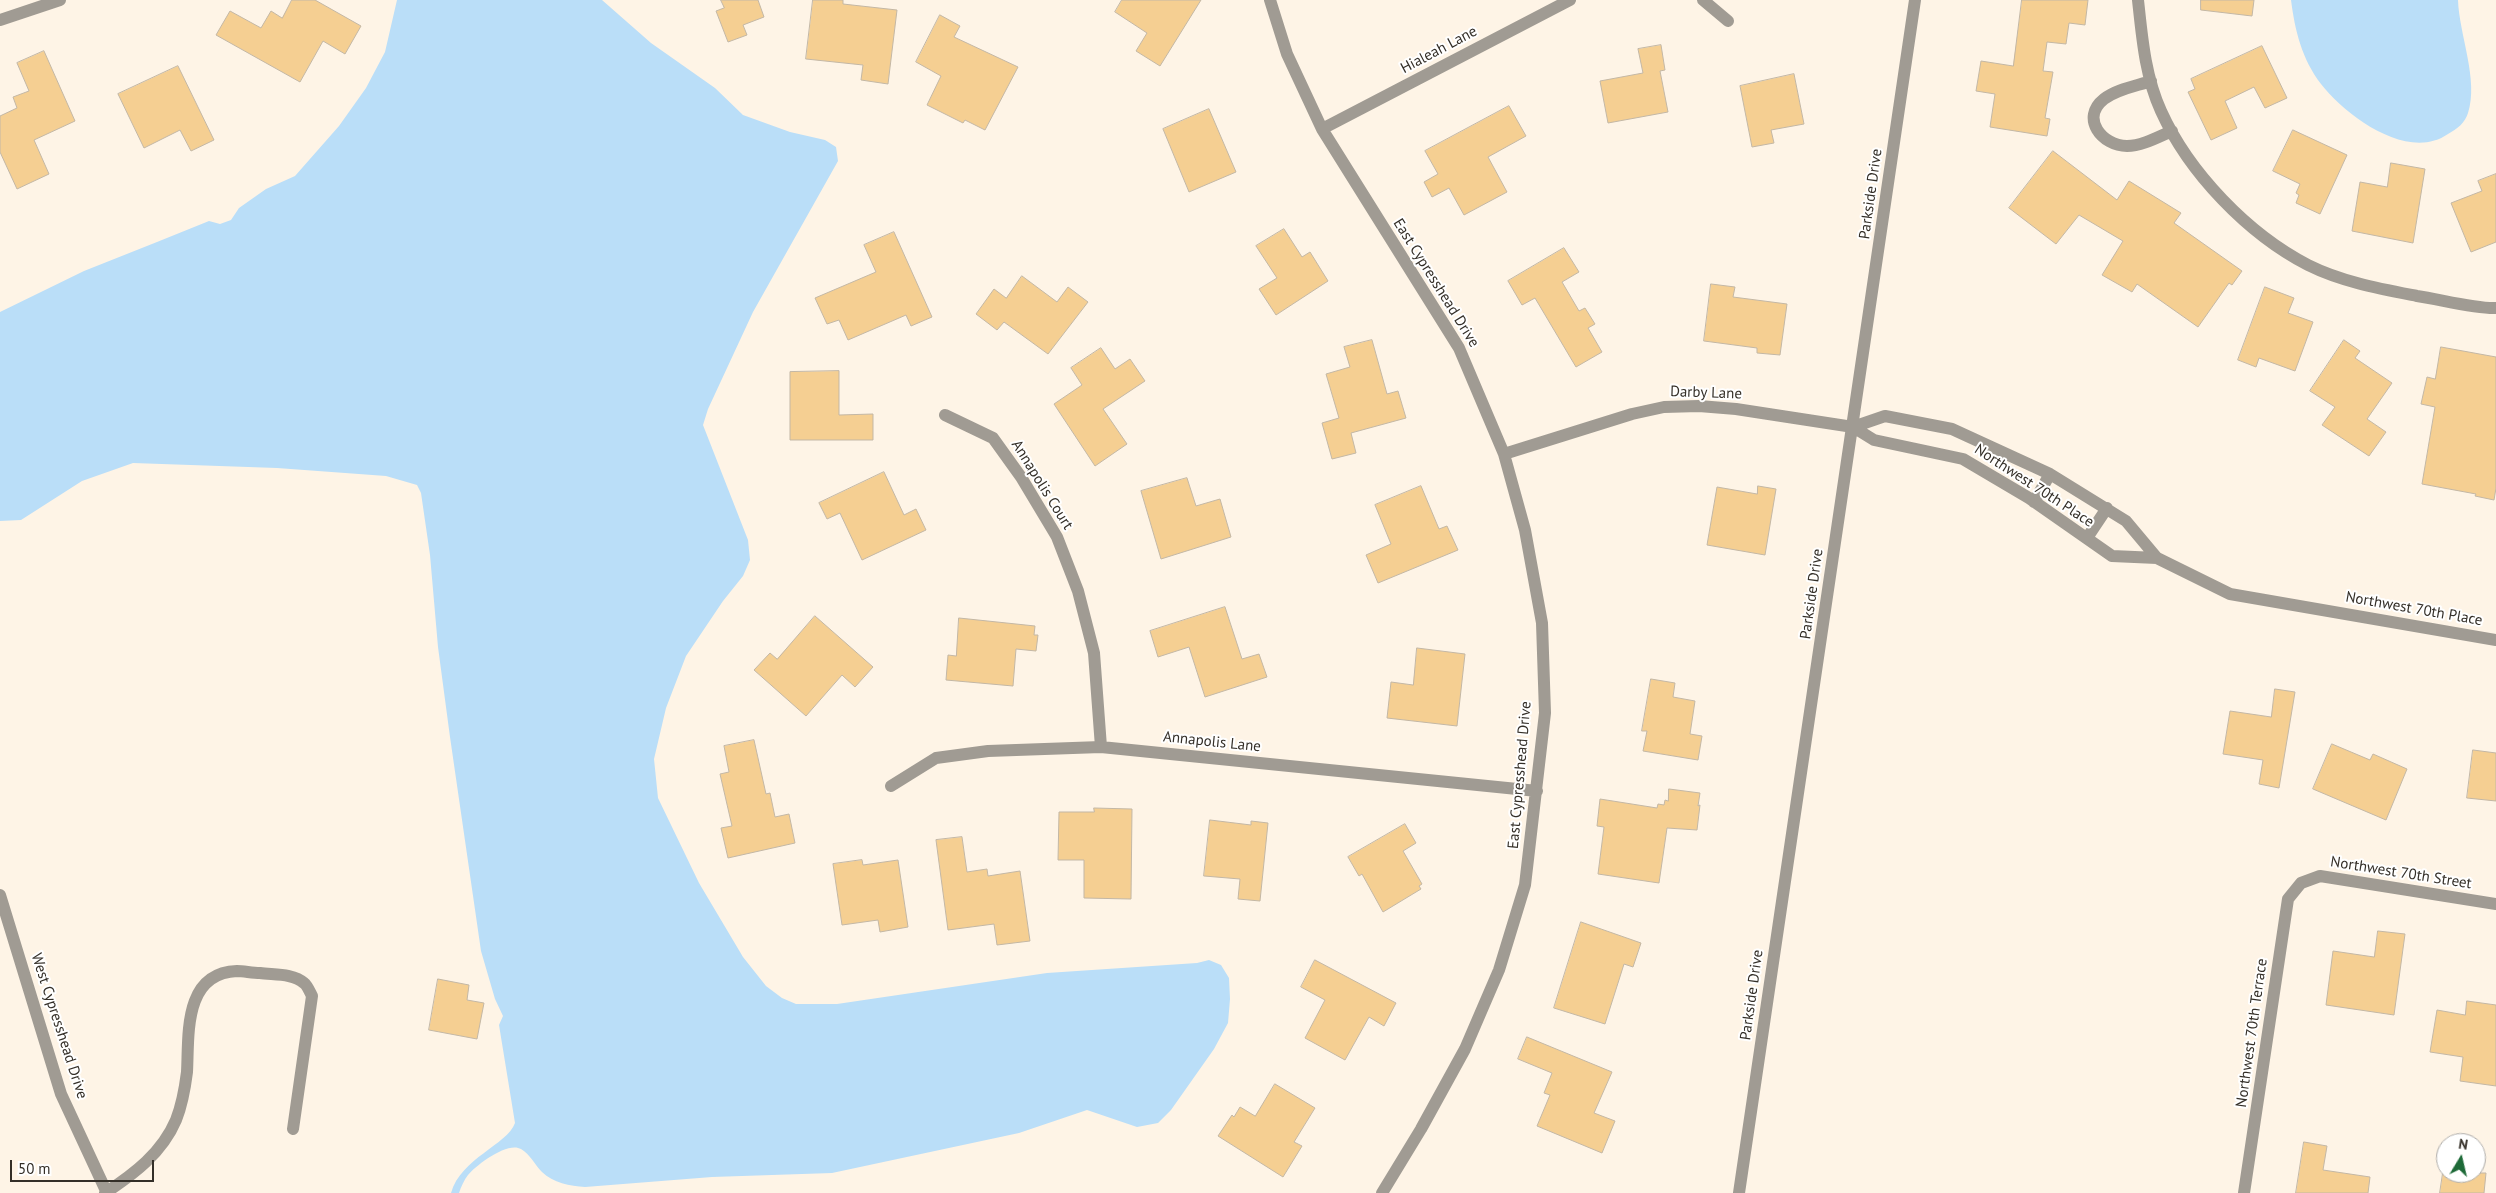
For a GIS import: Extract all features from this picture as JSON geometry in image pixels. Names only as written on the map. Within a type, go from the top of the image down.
[{"type":"street","points":[[0,20],[60,0]]},
{"type":"street","name":"East Cypresshead Drive","points":[[1270,0],[1287,54],[1322,129],[1459,348],[1504,454],[1525,530],[1542,623],[1545,713],[1525,885],[1500,970],[1465,1049],[1421,1129],[1382,1193]]},
{"type":"street","name":"Hialeah Lane","points":[[1322,129],[1570,0]]},
{"type":"street","points":[[1703,0],[1728,21]]},
{"type":"street","name":"Parkside Drive","points":[[1739,1193],[1915,0]]},
{"type":"street","points":[[2138,0],[2144,56],[2160,110],[2183,152],[2258,234],[2309,265],[2372,288],[2496,308]]},
{"type":"street","points":[[2152,81],[2115,92],[2103,100],[2097,108],[2096,128],[2101,137],[2112,144],[2128,146],[2172,131]]},
{"type":"street","name":"Darby Lane","points":[[1504,454],[1632,414],[1664,407],[1699,406],[1736,409],[1853,427]]},
{"type":"street","name":"Annapolis Court","points":[[945,415],[993,438],[1021,477],[1057,537],[1078,591],[1094,653],[1101,747]]},
{"type":"street","name":"Northwest 70th Place","points":[[1853,427],[1885,416],[1952,429],[2050,474],[2107,508],[2126,521],[2157,558]]},
{"type":"street","name":"Northwest 70th Place","points":[[1853,427],[1874,440],[1964,459],[1986,470],[2112,556],[2157,558],[2230,594],[2496,640]]},
{"type":"street","points":[[2034,502],[2050,474]]},
{"type":"street","points":[[2087,538],[2107,508]]},
{"type":"street","name":"Annapolis Lane","points":[[891,786],[936,758],[988,751],[1101,747],[1537,791]]},
{"type":"street","name":"Northwest 70th Street","points":[[2301,883],[2320,876],[2496,904]]},
{"type":"street","name":"Northwest 70th Terrace","points":[[2244,1193],[2288,899],[2301,883]]},
{"type":"street","name":"West Cypresshead Drive","points":[[0,895],[61,1094],[106,1193]]},
{"type":"street","points":[[106,1193],[139,1170],[157,1151],[176,1120],[185,1089],[187,1030],[191,1008],[204,986],[218,976],[236,971],[290,976],[304,982],[312,996],[293,1129]]},
{"type":"water","points":[[397,0],[602,0],[651,43],[715,88],[743,115],[790,132],[825,140],[836,147],[838,161],[753,312],[708,409],[703,425],[748,540],[750,560],[743,576],[723,601],[686,656],[666,708],[654,759],[658,798],[699,883],[743,957],[766,986],[782,998],[796,1004],[837,1004],[1047,973],[1197,963],[1209,960],[1221,965],[1229,978],[1228,1023],[1214,1049],[1171,1110],[1158,1123],[1137,1127],[1087,1110],[1019,1133],[832,1173],[712,1177],[585,1187],[568,1185],[551,1179],[542,1172],[524,1151],[515,1147],[501,1151],[485,1160],[468,1175],[459,1193],[451,1193],[456,1181],[464,1170],[503,1138],[515,1123],[499,1025],[503,1016],[495,999],[481,951],[438,647],[430,555],[421,493],[417,485],[386,476],[277,468],[133,463],[82,481],[21,520],[0,521],[0,312],[84,271],[209,221],[220,224],[231,220],[239,208],[266,189],[295,176],[339,126],[366,88],[385,52]]},
{"type":"water","points":[[2291,0],[2458,0],[2471,86],[2471,100],[2463,123],[2448,134],[2432,141],[2415,142],[2397,139],[2379,132],[2362,121],[2332,96],[2314,74],[2300,44]]},
{"type":"building","points":[[292,0],[315,0],[361,26],[345,54],[323,41],[300,82],[216,35],[230,11],[261,28],[271,11],[282,18]]},
{"type":"building","points":[[721,0],[758,0],[764,17],[743,25],[747,35],[728,42],[716,11],[724,8]]},
{"type":"building","points":[[813,0],[843,0],[843,4],[897,10],[888,84],[861,80],[863,65],[806,59]]},
{"type":"building","points":[[1122,0],[1201,0],[1160,66],[1136,51],[1147,33],[1115,12]]},
{"type":"building","points":[[2022,0],[2088,0],[2085,25],[2069,23],[2066,44],[2047,42],[2043,71],[2053,72],[2045,118],[2050,119],[2047,136],[1990,127],[1995,94],[1976,91],[1981,61],[2013,66]]},
{"type":"building","points":[[2201,0],[2254,0],[2252,16],[2201,10]]},
{"type":"building","points":[[940,15],[960,26],[954,37],[1018,67],[985,130],[965,120],[963,123],[927,105],[941,76],[916,62]]},
{"type":"building","points":[[1661,45],[1665,70],[1660,71],[1668,112],[1608,123],[1600,81],[1643,73],[1638,49]]},
{"type":"building","points":[[2262,46],[2287,98],[2265,108],[2254,87],[2225,101],[2237,128],[2211,140],[2188,92],[2195,89],[2191,79]]},
{"type":"building","points":[[44,51],[75,121],[34,140],[49,174],[17,189],[0,152],[0,116],[17,108],[13,97],[29,91],[17,63]]},
{"type":"building","points":[[178,66],[214,140],[191,151],[180,130],[144,148],[118,94]]},
{"type":"building","points":[[1794,74],[1804,124],[1771,130],[1774,143],[1752,147],[1740,86]]},
{"type":"building","points":[[1509,106],[1526,136],[1488,157],[1507,192],[1464,215],[1449,188],[1432,197],[1424,182],[1438,174],[1425,151]]},
{"type":"building","points":[[1209,109],[1236,172],[1189,192],[1163,129]]},
{"type":"building","points":[[2293,130],[2347,155],[2320,214],[2296,203],[2299,195],[2296,193],[2300,184],[2273,171]]},
{"type":"building","points":[[2053,151],[2117,200],[2129,181],[2181,213],[2174,223],[2242,271],[2232,285],[2229,283],[2198,327],[2137,284],[2132,292],[2102,275],[2123,241],[2079,215],[2056,244],[2009,208]]},
{"type":"building","points":[[2391,163],[2425,169],[2413,243],[2352,231],[2360,182],[2387,187]]},
{"type":"building","points":[[2496,174],[2496,242],[2471,252],[2451,203],[2482,191],[2478,181]]},
{"type":"building","points":[[1284,229],[1302,257],[1310,252],[1328,281],[1276,315],[1259,289],[1277,278],[1256,246]]},
{"type":"building","points":[[894,232],[932,317],[911,326],[906,315],[848,340],[839,320],[827,324],[815,298],[876,272],[864,245]]},
{"type":"building","points":[[1564,248],[1579,272],[1562,282],[1579,311],[1585,308],[1595,324],[1588,328],[1602,352],[1576,367],[1535,298],[1522,305],[1508,281]]},
{"type":"building","points":[[1022,276],[1057,302],[1068,287],[1088,302],[1048,354],[1004,322],[997,330],[976,314],[994,289],[1006,298]]},
{"type":"building","points":[[1711,284],[1735,287],[1733,297],[1787,304],[1780,355],[1757,353],[1757,348],[1704,341]]},
{"type":"building","points":[[2265,287],[2294,298],[2288,313],[2313,322],[2295,371],[2259,358],[2256,367],[2238,360]]},
{"type":"building","points":[[1372,340],[1387,394],[1398,391],[1406,418],[1351,433],[1356,453],[1332,459],[1322,423],[1339,418],[1326,374],[1350,367],[1344,347]]},
{"type":"building","points":[[2344,340],[2360,351],[2355,358],[2392,383],[2367,419],[2386,432],[2369,456],[2322,425],[2335,407],[2310,391]]},
{"type":"building","points":[[2441,347],[2496,357],[2496,488],[2494,500],[2475,496],[2476,494],[2422,484],[2435,407],[2421,404],[2427,377],[2435,379]]},
{"type":"building","points":[[1101,348],[1115,369],[1130,359],[1145,381],[1103,409],[1127,444],[1095,466],[1054,404],[1082,385],[1071,368]]},
{"type":"building","points":[[839,371],[839,415],[873,414],[873,440],[790,440],[790,372]]},
{"type":"building","points":[[884,472],[904,515],[916,509],[926,530],[862,560],[840,513],[827,519],[819,503]]},
{"type":"building","points":[[1187,478],[1196,506],[1220,499],[1231,537],[1161,559],[1141,491]]},
{"type":"building","points":[[1421,486],[1439,529],[1447,526],[1458,550],[1378,583],[1366,555],[1391,544],[1375,505]]},
{"type":"building","points":[[1758,486],[1776,489],[1765,555],[1707,545],[1717,487],[1757,494]]},
{"type":"building","points":[[1225,607],[1242,659],[1259,654],[1267,677],[1205,697],[1189,647],[1158,657],[1150,631]]},
{"type":"building","points":[[815,616],[873,667],[855,687],[842,675],[806,716],[754,670],[770,653],[777,659]]},
{"type":"building","points":[[959,618],[1035,626],[1034,635],[1038,635],[1036,651],[1016,649],[1013,686],[946,680],[948,655],[956,656]]},
{"type":"building","points":[[1417,648],[1465,654],[1457,726],[1387,718],[1391,682],[1413,685]]},
{"type":"building","points":[[1651,679],[1675,683],[1673,697],[1695,701],[1690,734],[1702,736],[1698,760],[1643,751],[1647,731],[1642,731]]},
{"type":"building","points":[[2275,689],[2295,692],[2279,788],[2259,784],[2263,760],[2223,754],[2230,711],[2271,717]]},
{"type":"building","points":[[754,740],[766,794],[770,793],[775,817],[789,814],[795,843],[728,858],[721,828],[732,826],[720,774],[729,772],[724,746]]},
{"type":"building","points":[[2332,744],[2370,760],[2373,754],[2407,769],[2386,820],[2313,789]]},
{"type":"building","points":[[2473,750],[2496,753],[2496,801],[2467,798]]},
{"type":"building","points":[[1669,789],[1700,793],[1698,806],[1700,805],[1697,830],[1667,828],[1659,883],[1598,874],[1604,827],[1597,826],[1600,799],[1657,808],[1658,804],[1664,805],[1665,800],[1668,801]]},
{"type":"building","points":[[1094,808],[1132,809],[1131,899],[1084,898],[1084,860],[1058,860],[1059,812],[1094,812]]},
{"type":"building","points":[[1210,820],[1251,825],[1251,821],[1268,823],[1260,901],[1238,899],[1240,879],[1204,876]]},
{"type":"building","points":[[1405,824],[1416,843],[1403,851],[1422,884],[1419,886],[1421,889],[1383,912],[1362,874],[1359,876],[1348,857]]},
{"type":"building","points":[[962,837],[967,872],[987,869],[988,876],[1020,871],[1030,941],[997,945],[994,924],[948,930],[936,840]]},
{"type":"building","points":[[862,860],[863,865],[898,860],[908,927],[880,932],[878,920],[842,925],[833,864]]},
{"type":"building","points":[[1581,922],[1641,943],[1633,967],[1624,964],[1605,1024],[1554,1008]]},
{"type":"building","points":[[2378,931],[2405,934],[2394,1015],[2326,1005],[2333,951],[2374,957]]},
{"type":"building","points":[[1315,960],[1396,1003],[1384,1026],[1369,1017],[1345,1060],[1305,1038],[1325,1000],[1301,987]]},
{"type":"building","points":[[438,979],[469,985],[467,1000],[484,1003],[477,1039],[429,1030]]},
{"type":"building","points":[[2467,1001],[2496,1005],[2496,1086],[2460,1081],[2463,1057],[2430,1052],[2437,1010],[2465,1015]]},
{"type":"building","points":[[1527,1037],[1612,1072],[1594,1113],[1615,1121],[1602,1153],[1537,1126],[1550,1095],[1544,1093],[1552,1073],[1518,1059]]},
{"type":"building","points":[[1275,1084],[1315,1108],[1294,1142],[1302,1146],[1283,1177],[1218,1136],[1232,1115],[1234,1117],[1240,1107],[1255,1116]]},
{"type":"building","points":[[2304,1142],[2327,1146],[2323,1170],[2370,1177],[2368,1193],[2296,1193]]},
{"type":"building","points":[[2442,1183],[2485,1183],[2484,1193],[2440,1193]]}]
